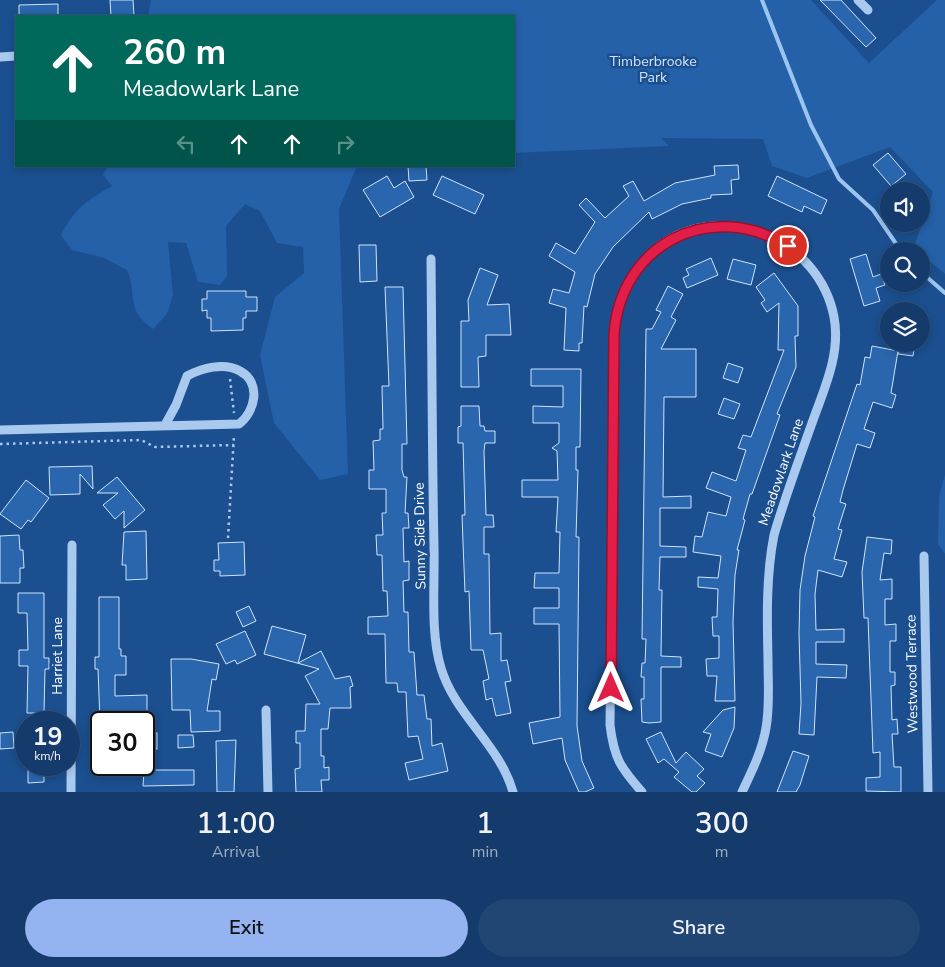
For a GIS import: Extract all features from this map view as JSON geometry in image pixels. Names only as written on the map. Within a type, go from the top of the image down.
[{"type":"street","points":[[858,0],[868,10]]},
{"type":"street","points":[[0,57],[15,56]]},
{"type":"street","name":"Meadowlark Lane","points":[[642,792],[621,769],[613,747],[610,725],[615,319],[627,284],[637,268],[659,246],[700,229],[721,226],[763,233],[788,246],[805,261],[827,294],[834,318],[835,343],[835,351],[829,374],[780,516],[770,554],[766,604],[769,699],[766,728],[759,757],[742,792]]},
{"type":"street","name":"Sunny Side Drive","points":[[432,259],[433,464],[438,655],[450,690],[494,752],[510,778],[513,792]]},
{"type":"street","points":[[0,430],[239,424],[248,418],[252,410],[254,398],[252,386],[239,370],[225,367],[197,370],[187,376],[166,425]]},
{"type":"street","name":"Harriet Lane","points":[[71,792],[70,580],[72,545]]},
{"type":"street","name":"Westwood Terrace","points":[[924,556],[928,792]]},
{"type":"street","points":[[266,710],[268,792]]},
{"type":"path","points":[[230,375],[230,394],[234,418]]},
{"type":"path","points":[[228,538],[234,431]]},
{"type":"path","points":[[0,444],[141,440],[155,447],[234,445]]},
{"type":"green space","name":"Timberbrooke Park","points":[[151,0],[811,0],[869,63],[937,0],[945,0],[945,274],[930,262],[930,242],[916,242],[919,232],[930,232],[930,201],[933,192],[930,189],[930,182],[923,182],[890,147],[807,178],[772,166],[763,139],[661,138],[669,146],[515,153],[515,15],[148,15]]},
{"type":"green space","points":[[107,167],[357,167],[339,209],[348,474],[320,480],[274,423],[260,355],[275,297],[304,273],[303,247],[277,243],[260,211],[245,204],[226,226],[227,276],[220,285],[198,282],[186,243],[168,242],[173,295],[167,314],[153,329],[138,314],[135,308],[127,270],[104,258],[72,250],[61,235],[71,218],[82,206],[112,186],[103,175]]},
{"type":"green space","points":[[945,475],[945,554],[938,544],[939,496]]},
{"type":"building","points":[[110,0],[133,0],[134,15],[111,15]]},
{"type":"building","points":[[820,0],[841,0],[876,38],[866,47]]},
{"type":"building","points":[[58,4],[58,15],[19,15],[19,5]]},
{"type":"building","points":[[888,153],[906,174],[896,182],[888,182],[873,165]]},
{"type":"building","points":[[738,165],[739,179],[731,180],[732,194],[711,195],[711,198],[682,204],[652,219],[649,212],[613,247],[595,274],[587,307],[584,306],[582,343],[579,343],[579,351],[564,350],[566,308],[549,303],[553,289],[569,293],[575,272],[549,256],[556,243],[575,254],[595,222],[579,205],[586,198],[605,218],[629,196],[623,186],[633,181],[644,201],[675,183],[715,175],[714,166]]},
{"type":"building","points":[[408,167],[426,167],[427,180],[409,181]]},
{"type":"building","points":[[387,176],[394,188],[405,181],[414,197],[380,217],[363,190]]},
{"type":"building","points":[[442,176],[484,195],[475,214],[433,195]]},
{"type":"building","points":[[777,176],[827,200],[821,214],[804,206],[802,212],[768,196]]},
{"type":"building","points":[[359,245],[376,245],[377,281],[360,282]]},
{"type":"building","points":[[866,254],[873,277],[880,274],[880,287],[876,288],[880,301],[864,306],[850,259]]},
{"type":"building","points":[[711,258],[718,275],[687,288],[683,278],[689,275],[686,269]]},
{"type":"building","points":[[733,259],[756,265],[751,285],[727,279]]},
{"type":"building","points":[[480,268],[498,275],[487,305],[509,304],[511,335],[486,335],[486,356],[478,357],[479,387],[461,387],[461,321],[469,321],[468,300]]},
{"type":"building","points":[[774,273],[798,306],[798,336],[795,336],[796,367],[777,414],[780,415],[752,494],[750,494],[737,550],[739,550],[735,575],[733,622],[735,701],[715,701],[717,676],[707,676],[706,659],[719,658],[719,636],[713,636],[712,617],[717,617],[718,589],[698,587],[698,577],[718,578],[721,556],[693,552],[695,536],[702,537],[708,512],[726,516],[731,497],[706,488],[712,472],[736,481],[746,450],[738,448],[743,435],[751,437],[784,350],[778,350],[779,303],[767,312],[761,303],[765,300],[756,287]]},
{"type":"building","points":[[668,286],[683,294],[671,317],[676,320],[661,349],[696,349],[696,397],[664,397],[663,497],[691,496],[691,508],[660,508],[660,546],[686,547],[686,557],[660,557],[659,590],[662,590],[661,656],[681,657],[681,667],[661,667],[661,722],[649,723],[642,722],[641,699],[644,699],[644,677],[641,677],[642,663],[645,663],[646,639],[642,639],[646,329],[652,329],[661,312],[656,310]]},
{"type":"building","points":[[385,287],[403,287],[407,444],[402,444],[402,470],[404,477],[407,477],[405,513],[408,513],[409,528],[403,528],[404,562],[409,561],[409,580],[403,581],[404,612],[408,612],[409,652],[414,652],[417,695],[424,695],[427,719],[431,719],[432,746],[442,743],[448,771],[409,780],[405,763],[423,759],[418,736],[408,737],[406,692],[398,692],[397,683],[386,683],[385,634],[368,634],[368,617],[388,616],[387,591],[383,591],[382,555],[377,555],[376,535],[383,535],[382,513],[386,513],[386,489],[369,489],[369,470],[374,470],[373,441],[380,440],[380,429],[383,429],[382,386],[389,386]]},
{"type":"building","points":[[207,291],[246,291],[246,297],[257,297],[257,311],[246,311],[246,318],[243,318],[243,330],[211,331],[211,318],[207,318],[207,310],[202,311],[202,299],[207,299]]},
{"type":"building","points":[[872,346],[880,348],[880,352],[898,352],[891,393],[896,395],[892,408],[873,402],[864,429],[875,433],[870,448],[857,444],[840,502],[846,504],[838,529],[842,530],[834,559],[847,562],[842,577],[818,570],[815,594],[816,630],[844,629],[844,642],[816,642],[816,664],[847,665],[846,678],[817,677],[814,735],[799,734],[801,703],[800,590],[805,556],[815,517],[813,516],[857,384],[860,385],[865,357],[870,358]]},
{"type":"building","points":[[898,352],[914,352],[913,356],[898,354]]},
{"type":"building","points":[[728,363],[743,368],[738,383],[723,378]]},
{"type":"building","points":[[531,369],[581,369],[580,447],[576,447],[576,470],[578,470],[576,537],[579,537],[577,726],[582,761],[594,788],[585,792],[579,792],[565,760],[562,738],[533,744],[529,723],[560,717],[559,624],[534,624],[534,608],[559,608],[559,588],[534,588],[535,573],[559,573],[560,532],[556,532],[558,497],[522,497],[522,480],[558,480],[557,451],[552,448],[559,443],[559,423],[533,423],[533,406],[563,407],[563,386],[531,386]]},
{"type":"building","points":[[724,398],[740,404],[734,419],[718,414]]},
{"type":"building","points":[[461,406],[479,406],[480,426],[484,426],[485,431],[495,431],[495,443],[485,443],[484,451],[486,515],[493,515],[494,527],[484,527],[484,554],[489,554],[490,634],[501,633],[501,661],[507,660],[511,681],[505,682],[511,713],[496,716],[492,698],[486,700],[483,681],[489,679],[483,650],[471,650],[469,591],[465,592],[463,543],[462,515],[465,515],[463,443],[458,443],[458,427],[461,426]]},
{"type":"building","points":[[92,466],[93,489],[80,474],[80,494],[50,495],[49,467]]},
{"type":"building","points":[[117,477],[145,510],[124,528],[124,511],[115,519],[103,505],[118,493],[97,493]]},
{"type":"building","points":[[26,480],[49,498],[31,522],[28,520],[21,529],[0,514]]},
{"type":"building","points":[[146,531],[147,579],[126,580],[126,565],[122,565],[124,532]]},
{"type":"building","points":[[19,535],[20,550],[23,550],[24,568],[20,568],[20,583],[0,583],[0,536]]},
{"type":"building","points":[[867,537],[892,540],[891,554],[884,553],[880,580],[892,579],[892,599],[885,599],[885,625],[896,624],[896,641],[890,641],[890,672],[895,672],[895,685],[891,686],[892,720],[897,719],[898,734],[892,734],[894,767],[901,767],[901,792],[866,791],[866,778],[880,777],[880,752],[873,753],[868,618],[864,618],[862,572]]},
{"type":"building","points":[[244,542],[245,575],[220,576],[220,571],[214,571],[214,560],[219,560],[218,543]]},
{"type":"building","points":[[18,593],[44,593],[44,658],[49,658],[49,669],[45,669],[44,711],[27,711],[28,666],[19,666],[19,650],[28,650],[27,613],[18,613]]},
{"type":"building","points":[[99,597],[119,597],[119,649],[121,649],[121,656],[126,656],[126,675],[115,675],[115,696],[147,695],[147,711],[100,711],[98,669],[95,669],[95,657],[99,657]]},
{"type":"building","points":[[249,606],[256,621],[243,627],[236,612]]},
{"type":"building","points":[[272,626],[306,635],[298,663],[321,651],[335,679],[350,676],[353,686],[350,687],[351,708],[330,708],[328,729],[321,729],[321,756],[324,756],[324,768],[329,767],[329,780],[321,780],[322,792],[296,792],[295,769],[300,768],[300,743],[296,743],[296,731],[305,731],[306,704],[320,704],[305,676],[319,669],[264,654]]},
{"type":"building","points":[[245,631],[256,655],[237,664],[235,660],[226,664],[216,644]]},
{"type":"building","points":[[171,659],[191,659],[219,664],[216,680],[212,679],[207,711],[220,711],[220,731],[191,732],[190,710],[172,710]]},
{"type":"building","points":[[735,707],[734,728],[722,757],[705,751],[711,734],[703,732],[723,710]]},
{"type":"building","points":[[13,732],[14,748],[0,749],[0,733]]},
{"type":"building","points":[[661,732],[676,763],[686,752],[704,769],[697,776],[705,783],[696,792],[692,792],[674,777],[679,772],[664,759],[658,763],[646,739]]},
{"type":"building","points":[[155,733],[157,733],[157,749],[155,749]]},
{"type":"building","points":[[178,735],[193,735],[194,747],[178,748]]},
{"type":"building","points":[[236,740],[234,792],[217,792],[216,741]]},
{"type":"building","points":[[793,751],[809,756],[800,785],[796,792],[777,792]]},
{"type":"building","points":[[155,770],[194,770],[194,785],[143,786],[144,776],[155,776]]},
{"type":"building","points":[[28,776],[44,776],[44,782],[28,783]]},
{"type":"waterway","points":[[762,0],[811,125],[839,179],[873,210],[895,242]]},
{"type":"waterway","points":[[930,280],[945,293]]},
{"type":"route","points":[[611,688],[614,335],[615,319],[622,295],[637,268],[659,246],[700,229],[736,227],[763,233],[776,238],[788,246]]}]
